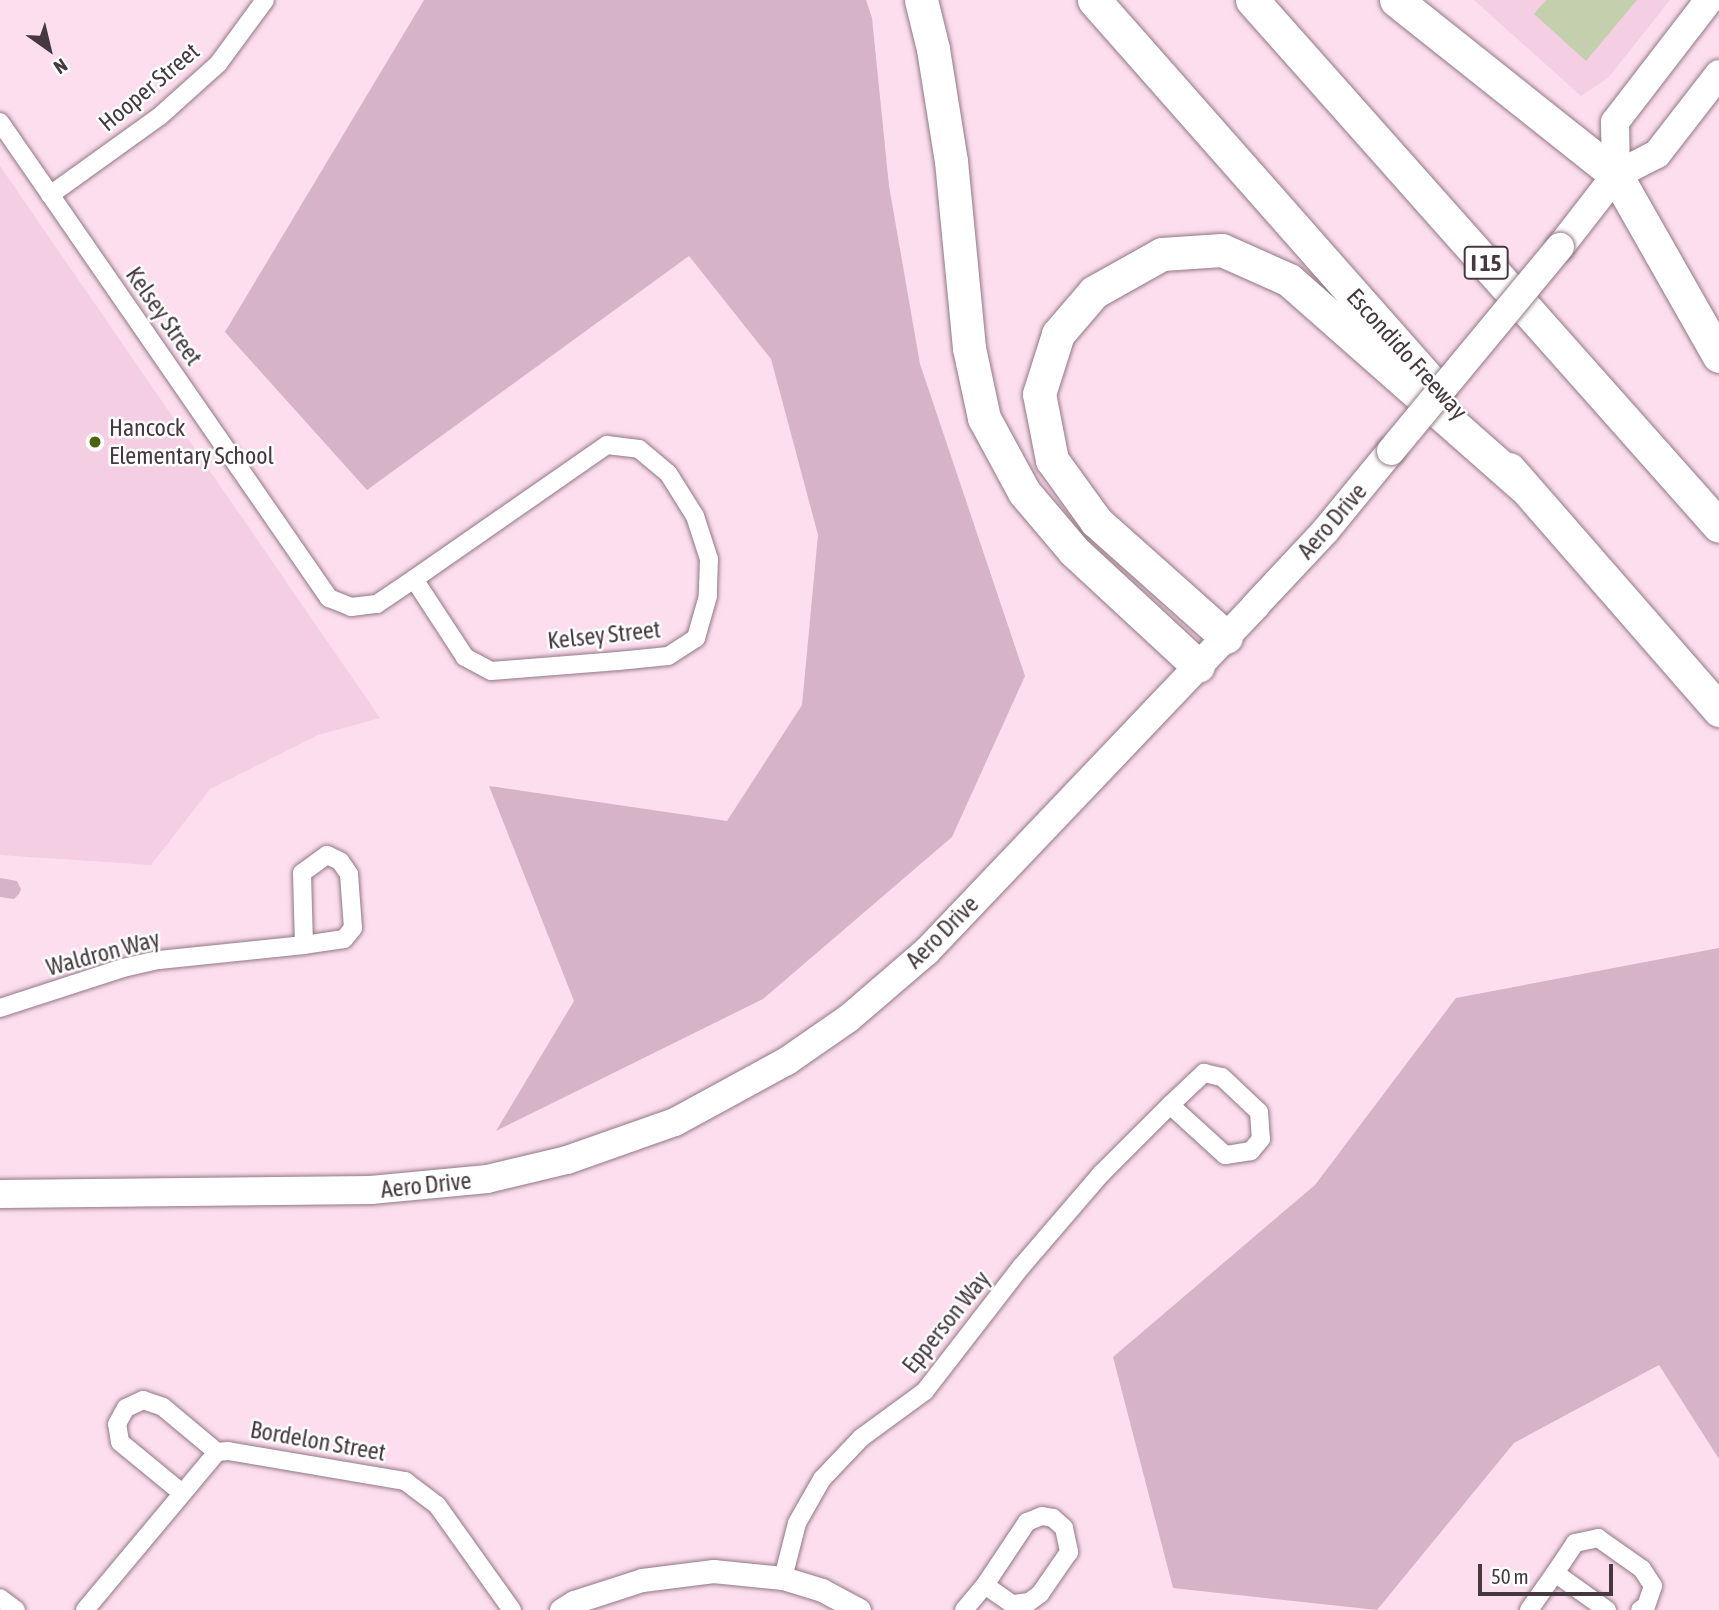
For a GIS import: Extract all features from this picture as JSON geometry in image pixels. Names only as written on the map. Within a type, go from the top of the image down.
[{"type":"highway","points":[[921,0],[933,49],[951,161],[969,348],[984,418],[1024,492],[1074,551],[1198,666]]},
{"type":"highway","name":"Escondido Freeway","points":[[1094,0],[1719,710]]},
{"type":"highway","name":"I 15","points":[[1252,0],[1719,526]]},
{"type":"highway","points":[[1396,0],[1616,176],[1719,356]]},
{"type":"highway","points":[[1226,637],[1096,521],[1052,460],[1039,394],[1058,334],[1094,292],[1162,254],[1222,250],[1289,280],[1524,486]]},
{"type":"main road","points":[[1616,176],[1615,122],[1709,0]]},
{"type":"main road","name":"Aero Drive","points":[[0,1194],[370,1190],[474,1180],[567,1160],[675,1122],[787,1061],[849,1017],[926,951],[1226,637],[1326,530],[1616,176],[1657,154],[1719,74]]},
{"type":"street","name":"Hooper Street","points":[[50,195],[160,116],[218,64],[265,0]]},
{"type":"street","name":"Kelsey Street","points":[[0,122],[329,598],[351,607],[377,604],[607,445],[639,449],[668,473],[695,516],[709,559],[708,596],[696,638],[668,656],[491,671],[465,657],[414,579]]},
{"type":"street","name":"Waldron Way","points":[[0,1008],[123,968],[159,960],[304,945],[344,939],[353,929],[349,874],[340,861],[327,855],[302,873],[304,945]]},
{"type":"street","name":"Epperson Way","points":[[783,1578],[797,1523],[822,1479],[861,1438],[925,1391],[1021,1267],[1101,1174],[1170,1105],[1204,1073],[1222,1077],[1259,1112],[1261,1139],[1251,1151],[1225,1155],[1170,1105]]},
{"type":"street","points":[[182,1493],[120,1442],[117,1424],[125,1408],[143,1400],[163,1407],[217,1452]]},
{"type":"street","name":"Bordelon Street","points":[[85,1610],[217,1452],[228,1451],[405,1481],[437,1505],[512,1610]]},
{"type":"street","points":[[964,1610],[1027,1522],[1042,1516],[1053,1518],[1065,1528],[1069,1552],[1040,1594],[1029,1602],[1012,1604],[985,1584]]},
{"type":"street","points":[[1529,1610],[1575,1543],[1598,1538],[1642,1569],[1653,1587],[1646,1606],[1640,1610]]},
{"type":"street","points":[[561,1610],[574,1602],[642,1580],[713,1571],[783,1578],[822,1590],[859,1610]]},
{"type":"street","points":[[1555,1573],[1607,1610]]},
{"type":"street","points":[[0,1598],[16,1610]]},
{"type":"shaded area","points":[[424,0],[866,0],[872,18],[889,186],[920,364],[1025,676],[952,837],[763,999],[496,1131],[574,1001],[489,786],[727,821],[802,705],[818,535],[771,359],[689,256],[367,490],[225,332]]},
{"type":"shaded area","points":[[1474,0],[1670,0],[1608,78],[1581,96]]},
{"type":"shaded area","name":"Hancock Elementary School","points":[[0,166],[380,718],[318,735],[210,789],[151,865],[0,855]]},
{"type":"shaded area","points":[[0,878],[17,881],[21,889],[14,899],[0,897]]},
{"type":"shaded area","points":[[1719,948],[1719,1459],[1659,1365],[1514,1443],[1377,1610],[1173,1588],[1113,1357],[1315,1185],[1456,998]]},
{"type":"building","points":[[1546,0],[1637,0],[1586,61],[1534,14]]},
{"type":"place","name":"Hancock Elementary School","points":[[95,442]]}]
